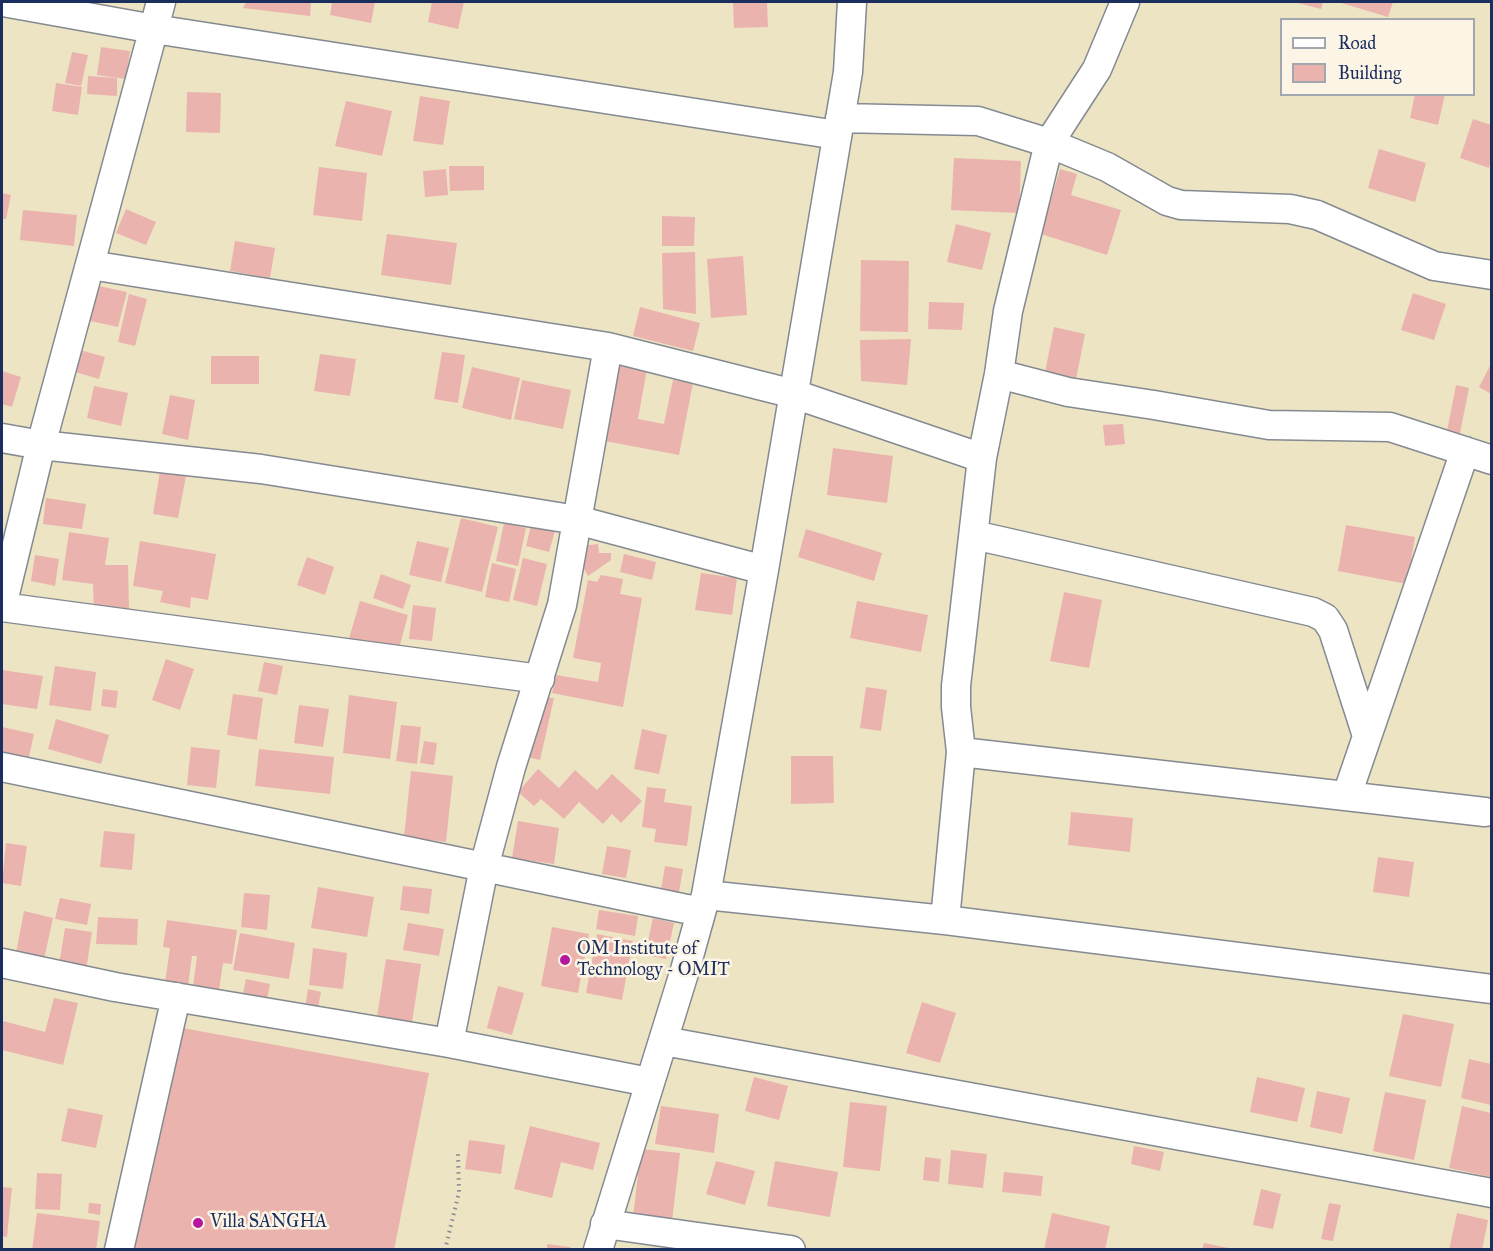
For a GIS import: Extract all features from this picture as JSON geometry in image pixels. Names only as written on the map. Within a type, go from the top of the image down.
[{"type":"street","points":[[3,2],[154,29],[839,126],[978,121],[1049,143],[1107,167],[1174,203],[1193,207],[1290,209],[1317,215],[1434,266],[1491,275]]},
{"type":"street","points":[[161,2],[41,446],[2,607],[540,679]]},
{"type":"street","points":[[790,1250],[602,1237],[649,1082],[664,1041],[704,904],[764,570],[848,72],[852,2]]},
{"type":"street","points":[[945,920],[961,752],[956,686],[982,458],[999,374],[1008,311],[1049,143],[1097,69],[1125,2]]},
{"type":"street","points":[[90,265],[608,347],[794,394],[982,458]]},
{"type":"street","points":[[449,1042],[484,867],[511,767],[562,604],[608,347]]},
{"type":"street","points":[[999,374],[1068,392],[1269,425],[1390,427],[1478,455],[1367,736],[1347,795]]},
{"type":"street","points":[[2,438],[41,446],[261,469],[577,520],[764,570]]},
{"type":"street","points":[[974,535],[1313,612],[1325,618],[1333,630],[1367,736]]},
{"type":"street","points":[[961,752],[1485,812]]},
{"type":"street","points":[[2,767],[484,867],[704,904],[945,920],[1491,989]]},
{"type":"street","points":[[2,963],[115,987],[449,1042],[649,1082]]},
{"type":"street","points":[[119,1250],[176,997]]},
{"type":"street","points":[[664,1041],[1491,1193]]},
{"type":"path","points":[[445,1250],[459,1192],[458,1154]]},
{"type":"building","points":[[246,2],[311,2],[310,16],[243,8]]},
{"type":"building","points":[[332,2],[375,2],[371,23],[330,15]]},
{"type":"building","points":[[432,2],[464,2],[458,29],[428,22]]},
{"type":"building","points":[[733,2],[767,2],[768,27],[734,28]]},
{"type":"building","points":[[1294,2],[1323,2],[1321,9]]},
{"type":"building","points":[[1338,2],[1393,2],[1388,17]]},
{"type":"building","points":[[101,47],[130,51],[126,79],[97,75]]},
{"type":"building","points":[[72,52],[88,55],[81,86],[65,83]]},
{"type":"building","points":[[88,76],[117,78],[117,96],[87,94]]},
{"type":"building","points":[[56,83],[82,87],[78,115],[52,111]]},
{"type":"building","points":[[187,92],[221,93],[220,133],[186,132]]},
{"type":"building","points":[[420,96],[450,101],[443,145],[413,141]]},
{"type":"building","points":[[1415,96],[1445,96],[1438,125],[1410,118]]},
{"type":"building","points":[[346,101],[392,111],[382,156],[335,146]]},
{"type":"building","points":[[1473,119],[1491,125],[1489,168],[1460,158]]},
{"type":"building","points":[[1379,149],[1426,163],[1415,202],[1368,188]]},
{"type":"building","points":[[954,158],[1021,161],[1019,213],[951,210]]},
{"type":"building","points":[[449,166],[484,166],[484,190],[450,191]]},
{"type":"building","points":[[319,167],[367,173],[362,221],[313,215]]},
{"type":"building","points":[[446,169],[448,195],[425,197],[423,171]]},
{"type":"building","points":[[1060,169],[1077,174],[1071,195],[1121,210],[1107,255],[1041,234]]},
{"type":"building","points":[[2,193],[11,195],[6,219],[2,219]]},
{"type":"building","points":[[126,209],[156,222],[146,245],[116,233]]},
{"type":"building","points":[[23,210],[77,215],[74,246],[20,240]]},
{"type":"building","points":[[662,216],[695,217],[694,246],[662,246]]},
{"type":"building","points":[[956,224],[991,233],[982,270],[947,262]]},
{"type":"building","points":[[387,234],[457,243],[451,285],[381,275]]},
{"type":"building","points":[[235,241],[275,248],[270,278],[230,271]]},
{"type":"building","points":[[695,252],[696,314],[663,309],[662,253]]},
{"type":"building","points":[[743,256],[747,315],[711,318],[707,259]]},
{"type":"building","points":[[861,260],[909,261],[908,332],[860,331]]},
{"type":"building","points":[[94,285],[127,292],[118,327],[86,320]]},
{"type":"building","points":[[1413,293],[1446,304],[1434,340],[1401,330]]},
{"type":"building","points":[[129,294],[147,299],[135,346],[118,342]]},
{"type":"building","points":[[929,302],[964,303],[962,330],[928,329]]},
{"type":"building","points":[[640,307],[700,323],[693,351],[633,336]]},
{"type":"building","points":[[1054,327],[1085,334],[1076,379],[1045,372]]},
{"type":"building","points":[[911,339],[907,385],[861,381],[860,340]]},
{"type":"building","points":[[80,350],[105,357],[99,379],[75,372]]},
{"type":"building","points":[[442,352],[465,355],[458,403],[434,399]]},
{"type":"building","points":[[320,354],[356,359],[350,396],[314,391]]},
{"type":"building","points":[[211,356],[259,356],[259,384],[211,384]]},
{"type":"building","points":[[619,364],[647,369],[638,419],[664,424],[673,380],[693,383],[679,455],[605,441]]},
{"type":"building","points":[[1491,364],[1491,394],[1479,387]]},
{"type":"building","points":[[472,367],[520,378],[511,420],[462,408]]},
{"type":"building","points":[[2,371],[21,377],[12,407],[2,404]]},
{"type":"building","points":[[522,380],[571,390],[563,429],[514,419]]},
{"type":"building","points":[[1456,385],[1469,388],[1459,438],[1446,436]]},
{"type":"building","points":[[94,386],[128,393],[121,426],[87,418]]},
{"type":"building","points":[[170,395],[195,400],[188,440],[162,434]]},
{"type":"building","points":[[1123,424],[1125,444],[1105,446],[1103,425]]},
{"type":"building","points":[[833,448],[893,456],[887,503],[827,495]]},
{"type":"building","points":[[160,471],[186,476],[178,518],[153,514]]},
{"type":"building","points":[[46,498],[86,504],[82,529],[43,524]]},
{"type":"building","points":[[461,518],[498,527],[482,592],[445,583]]},
{"type":"building","points":[[504,523],[526,528],[518,566],[496,561]]},
{"type":"building","points":[[531,525],[555,531],[549,552],[526,546]]},
{"type":"building","points":[[1346,525],[1415,537],[1407,584],[1338,571]]},
{"type":"building","points":[[806,529],[882,553],[874,581],[798,557]]},
{"type":"building","points":[[69,532],[109,538],[105,565],[128,565],[129,609],[94,610],[93,584],[62,580]]},
{"type":"building","points":[[140,541],[216,554],[208,600],[191,597],[190,608],[160,602],[163,591],[133,586]]},
{"type":"building","points":[[417,541],[449,548],[441,582],[409,575]]},
{"type":"building","points":[[598,544],[599,553],[611,553],[611,560],[588,576],[583,567],[582,546]]},
{"type":"building","points":[[624,554],[656,562],[652,580],[620,572]]},
{"type":"building","points":[[35,555],[59,559],[55,586],[31,581]]},
{"type":"building","points":[[307,557],[334,567],[325,595],[297,585]]},
{"type":"building","points":[[523,558],[547,564],[537,606],[513,600]]},
{"type":"building","points":[[492,563],[516,569],[509,602],[485,597]]},
{"type":"building","points":[[701,573],[737,578],[732,615],[695,610]]},
{"type":"building","points":[[381,574],[411,585],[403,609],[373,598]]},
{"type":"building","points":[[601,575],[623,579],[620,594],[642,598],[623,707],[552,693],[556,675],[598,682],[601,663],[573,658],[588,580],[597,582]]},
{"type":"building","points":[[1064,592],[1102,600],[1089,668],[1050,661]]},
{"type":"building","points":[[360,601],[408,615],[397,656],[348,642]]},
{"type":"building","points":[[857,601],[928,615],[921,652],[850,638]]},
{"type":"building","points":[[413,605],[436,608],[432,641],[409,639]]},
{"type":"building","points":[[166,659],[194,669],[180,710],[152,700]]},
{"type":"building","points":[[264,662],[283,666],[277,695],[258,691]]},
{"type":"building","points":[[55,666],[96,672],[91,711],[49,705]]},
{"type":"building","points":[[2,670],[43,676],[37,709],[2,704]]},
{"type":"building","points":[[866,687],[887,690],[881,731],[860,728]]},
{"type":"building","points":[[103,689],[118,691],[116,708],[101,706]]},
{"type":"building","points":[[233,694],[263,698],[257,740],[227,735]]},
{"type":"building","points":[[349,695],[397,702],[390,759],[343,753]]},
{"type":"building","points":[[536,697],[554,698],[540,760],[519,755]]},
{"type":"building","points":[[299,705],[329,709],[323,747],[294,743]]},
{"type":"building","points":[[56,719],[109,735],[101,764],[48,749]]},
{"type":"building","points":[[401,725],[421,727],[417,764],[396,761]]},
{"type":"building","points":[[2,727],[34,734],[27,766],[2,761]]},
{"type":"building","points":[[642,729],[667,735],[659,774],[634,769]]},
{"type":"building","points":[[424,741],[437,743],[434,765],[420,763]]},
{"type":"building","points":[[191,747],[220,750],[216,788],[187,785]]},
{"type":"building","points":[[259,749],[334,757],[330,794],[255,786]]},
{"type":"building","points":[[791,756],[833,756],[834,803],[791,804]]},
{"type":"building","points":[[538,769],[559,788],[575,770],[597,790],[612,774],[642,801],[621,823],[612,814],[603,824],[579,802],[564,819],[541,799],[534,806],[518,792]]},
{"type":"building","points":[[411,771],[453,776],[446,842],[404,837]]},
{"type":"building","points":[[647,787],[666,789],[664,802],[692,806],[687,846],[654,842],[656,829],[642,827]]},
{"type":"building","points":[[1071,812],[1133,818],[1130,852],[1068,845]]},
{"type":"building","points":[[518,821],[559,828],[554,864],[512,858]]},
{"type":"building","points":[[104,831],[135,834],[132,870],[100,867]]},
{"type":"building","points":[[6,843],[27,846],[21,886],[2,883]]},
{"type":"building","points":[[607,846],[631,850],[626,878],[602,874]]},
{"type":"building","points":[[1378,857],[1414,862],[1409,897],[1373,892]]},
{"type":"building","points":[[665,866],[683,869],[678,898],[660,896]]},
{"type":"building","points":[[403,886],[432,889],[429,914],[400,910]]},
{"type":"building","points":[[318,887],[374,897],[367,937],[311,928]]},
{"type":"building","points":[[244,893],[270,895],[267,930],[241,927]]},
{"type":"building","points":[[60,898],[91,904],[87,925],[55,919]]},
{"type":"building","points":[[599,910],[638,916],[635,936],[596,929]]},
{"type":"building","points":[[24,911],[53,918],[43,964],[15,958]]},
{"type":"building","points":[[98,917],[138,919],[137,945],[96,944]]},
{"type":"building","points":[[653,918],[674,923],[666,959],[645,955]]},
{"type":"building","points":[[167,920],[237,930],[232,964],[223,963],[219,990],[193,986],[197,956],[192,956],[188,986],[165,982],[170,948],[163,947]]},
{"type":"building","points":[[408,923],[444,929],[439,956],[403,950]]},
{"type":"building","name":"OM Institute of Technology - OMIT","points":[[552,927],[589,934],[578,993],[541,986]]},
{"type":"building","points":[[65,928],[92,932],[86,970],[59,965]]},
{"type":"building","points":[[240,933],[295,943],[289,979],[233,970]]},
{"type":"building","points":[[597,934],[633,941],[622,1000],[586,993]]},
{"type":"building","points":[[313,948],[347,953],[343,989],[309,985]]},
{"type":"building","points":[[386,959],[421,964],[412,1022],[377,1017]]},
{"type":"building","points":[[246,979],[270,984],[266,1004],[242,999]]},
{"type":"building","points":[[498,986],[524,993],[512,1035],[487,1028]]},
{"type":"building","points":[[308,989],[321,992],[317,1013],[305,1010]]},
{"type":"building","points":[[54,998],[78,1003],[63,1065],[2,1050],[3,1021],[45,1032]]},
{"type":"building","points":[[922,1002],[956,1013],[940,1063],[906,1053]]},
{"type":"building","points":[[1403,1014],[1454,1024],[1441,1087],[1389,1076]]},
{"type":"building","points":[[177,1027],[429,1073],[394,1250],[129,1250]]},
{"type":"building","points":[[1469,1059],[1491,1064],[1491,1105],[1461,1098]]},
{"type":"building","points":[[754,1077],[788,1086],[779,1120],[745,1111]]},
{"type":"building","points":[[1257,1077],[1305,1088],[1297,1122],[1250,1112]]},
{"type":"building","points":[[1317,1091],[1350,1098],[1342,1134],[1310,1127]]},
{"type":"building","points":[[1385,1092],[1426,1100],[1414,1160],[1373,1151]]},
{"type":"building","points":[[850,1102],[887,1106],[880,1171],[843,1167]]},
{"type":"building","points":[[661,1106],[719,1114],[714,1153],[655,1144]]},
{"type":"building","points":[[1462,1106],[1491,1113],[1491,1177],[1449,1168]]},
{"type":"building","points":[[68,1108],[103,1115],[96,1148],[61,1141]]},
{"type":"building","points":[[530,1126],[600,1143],[593,1170],[561,1162],[552,1198],[514,1189]]},
{"type":"building","points":[[469,1140],[505,1145],[501,1174],[465,1169]]},
{"type":"building","points":[[1134,1146],[1164,1152],[1160,1171],[1131,1164]]},
{"type":"building","points":[[641,1149],[680,1153],[672,1221],[633,1217]]},
{"type":"building","points":[[951,1150],[987,1154],[983,1188],[948,1184]]},
{"type":"building","points":[[925,1157],[941,1159],[939,1182],[923,1180]]},
{"type":"building","points":[[716,1161],[755,1171],[745,1205],[706,1194]]},
{"type":"building","points":[[775,1161],[838,1172],[830,1217],[767,1206]]},
{"type":"building","points":[[1004,1172],[1043,1176],[1041,1196],[1002,1192]]},
{"type":"building","points":[[37,1173],[62,1174],[60,1210],[35,1209]]},
{"type":"building","points":[[2,1187],[12,1188],[7,1237],[2,1236]]},
{"type":"building","points":[[1261,1189],[1281,1194],[1273,1229],[1253,1225]]},
{"type":"building","points":[[89,1203],[101,1204],[100,1215],[88,1213]]},
{"type":"building","points":[[1329,1203],[1341,1205],[1333,1241],[1321,1239]]},
{"type":"building","points":[[37,1213],[100,1221],[96,1250],[32,1250]]},
{"type":"building","points":[[1052,1213],[1110,1226],[1105,1250],[1044,1250]]},
{"type":"building","points":[[1457,1213],[1488,1220],[1482,1250],[1449,1250]]},
{"type":"building","points":[[1204,1243],[1229,1248],[1229,1250],[1202,1250]]},
{"type":"building","points":[[547,1244],[570,1247],[570,1250],[547,1250]]},
{"type":"place","name":"OM Institute of Technology - OMIT","points":[[565,960]]},
{"type":"place","name":"Villa SANGHA","points":[[198,1223]]}]
